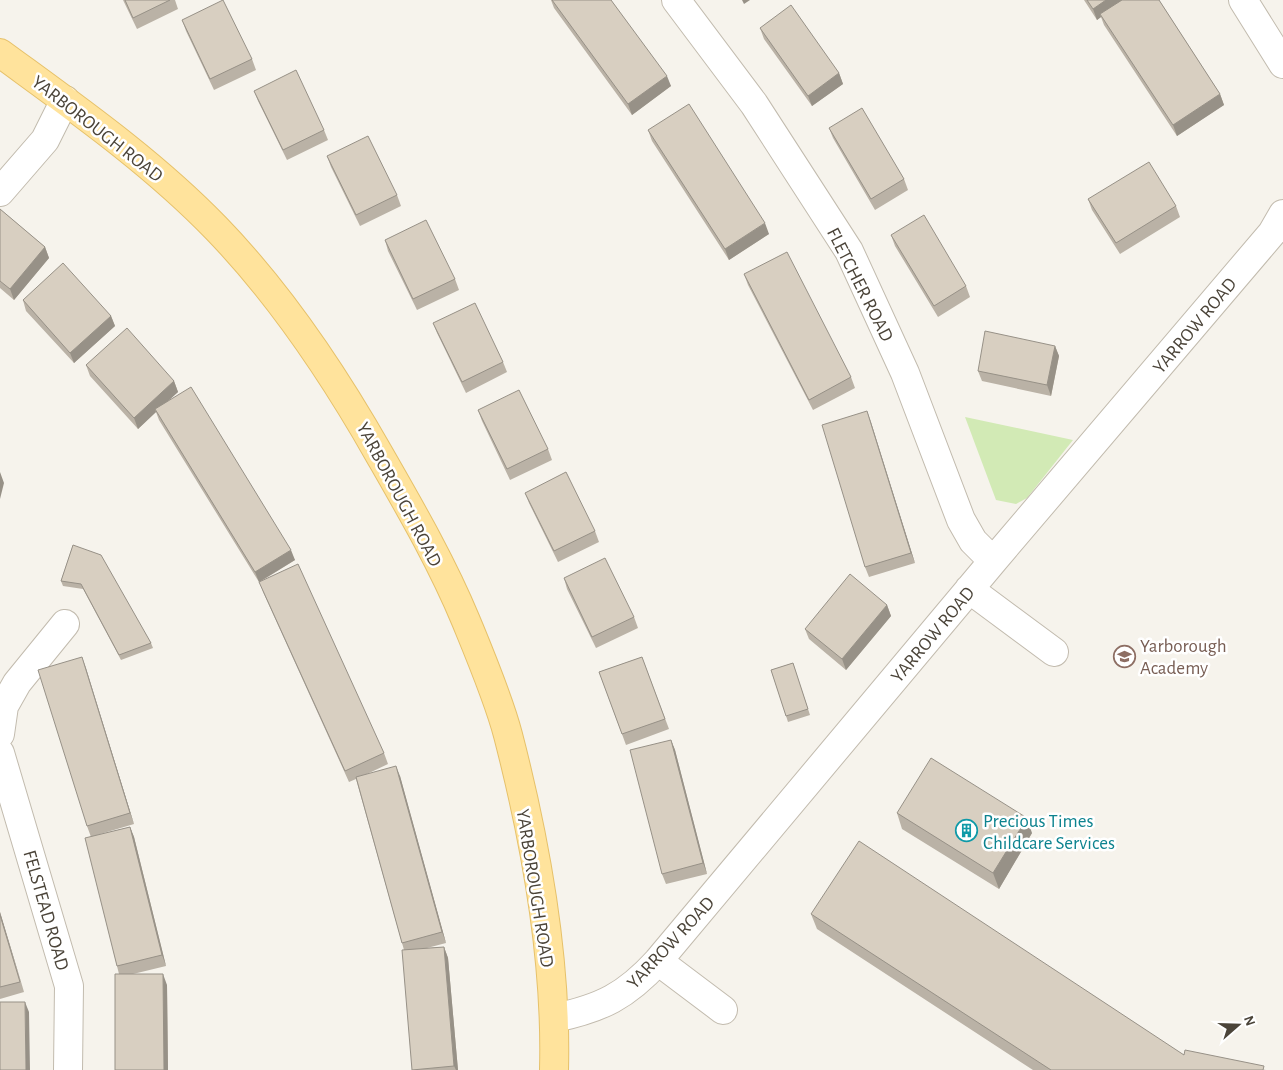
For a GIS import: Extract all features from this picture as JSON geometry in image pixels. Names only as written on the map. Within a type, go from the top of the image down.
[{"type":"main road","name":"YARBOROUGH ROAD","points":[[0,52],[135,153],[217,228],[290,313],[354,410],[412,511],[465,619],[507,732],[538,876],[555,1018],[554,1070]]},
{"type":"street","name":"FLETCHER ROAD","points":[[676,0],[754,104],[849,252],[905,373],[961,520],[973,541],[993,561]]},
{"type":"street","points":[[1243,0],[1283,64]]},
{"type":"street","points":[[0,192],[45,140],[65,100]]},
{"type":"street","name":"YARROW ROAD","points":[[555,1018],[578,1013],[621,995],[637,984],[658,961],[969,589],[1266,241],[1283,214]]},
{"type":"street","points":[[969,589],[1054,652]]},
{"type":"street","points":[[0,734],[4,706],[17,683],[64,624]]},
{"type":"street","name":"FELSTEAD ROAD","points":[[0,753],[69,986],[68,1070]]},
{"type":"street","points":[[658,961],[723,1010]]},
{"type":"green space","points":[[965,417],[1073,440],[1027,498],[1016,504],[996,500]]},
{"type":"building","points":[[125,0],[170,0],[133,18]]},
{"type":"building","points":[[223,0],[252,59],[210,79],[182,20]]},
{"type":"building","points":[[552,0],[611,0],[667,76],[628,104]]},
{"type":"building","points":[[1087,0],[1106,0],[1093,9]]},
{"type":"building","points":[[1122,0],[1159,0],[1220,94],[1173,125],[1100,14]]},
{"type":"building","points":[[791,5],[839,73],[808,96],[760,28]]},
{"type":"building","points":[[296,70],[324,130],[283,150],[254,91]]},
{"type":"building","points":[[689,104],[765,223],[725,249],[648,130]]},
{"type":"building","points":[[862,108],[904,179],[871,199],[829,128]]},
{"type":"building","points":[[368,136],[397,195],[356,215],[327,156]]},
{"type":"building","points":[[1149,162],[1176,206],[1116,243],[1088,199]]},
{"type":"building","points":[[0,209],[45,247],[10,289],[0,281]]},
{"type":"building","points":[[924,215],[966,286],[934,306],[891,235]]},
{"type":"building","points":[[426,220],[455,279],[413,299],[385,240]]},
{"type":"building","points":[[787,252],[851,377],[809,400],[744,274]]},
{"type":"building","points":[[63,263],[111,316],[70,353],[23,300]]},
{"type":"building","points":[[475,303],[503,362],[462,382],[433,323]]},
{"type":"building","points":[[127,328],[174,381],[134,418],[86,365]]},
{"type":"building","points":[[985,331],[1055,346],[1047,385],[978,371]]},
{"type":"building","points":[[191,387],[291,550],[255,572],[155,409]]},
{"type":"building","points":[[519,390],[548,449],[507,469],[478,410]]},
{"type":"building","points":[[867,411],[911,553],[865,567],[822,425]]},
{"type":"building","points":[[566,472],[595,531],[554,551],[525,493]]},
{"type":"building","points":[[73,545],[101,555],[151,643],[119,655],[81,584],[61,581]]},
{"type":"building","points":[[605,558],[634,617],[592,637],[564,578]]},
{"type":"building","points":[[298,564],[384,753],[345,771],[259,582]]},
{"type":"building","points":[[850,574],[887,605],[842,659],[805,629]]},
{"type":"building","points":[[82,657],[130,813],[87,826],[38,670]]},
{"type":"building","points":[[642,657],[665,719],[622,734],[599,672]]},
{"type":"building","points":[[793,663],[808,709],[786,716],[771,670]]},
{"type":"building","points":[[671,740],[703,863],[662,874],[630,750]]},
{"type":"building","name":"Precious Times Childcare Services","points":[[931,758],[1027,818],[993,873],[897,813]]},
{"type":"building","points":[[396,766],[442,932],[402,943],[356,777]]},
{"type":"building","points":[[130,827],[162,955],[117,966],[85,838]]},
{"type":"building","points":[[859,841],[1184,1055],[1185,1050],[1264,1066],[1263,1070],[1051,1070],[811,914]]},
{"type":"building","points":[[0,915],[20,982],[0,987]]},
{"type":"building","points":[[444,947],[454,1066],[412,1070],[402,950]]},
{"type":"building","points":[[115,974],[163,974],[164,1070],[115,1070]]},
{"type":"building","points":[[0,1002],[25,1002],[26,1070],[0,1070]]},
{"type":"place","name":"Yarborough Academy","points":[[1124,656]]},
{"type":"place","name":"Precious Times Childcare Services","points":[[967,831]]}]
